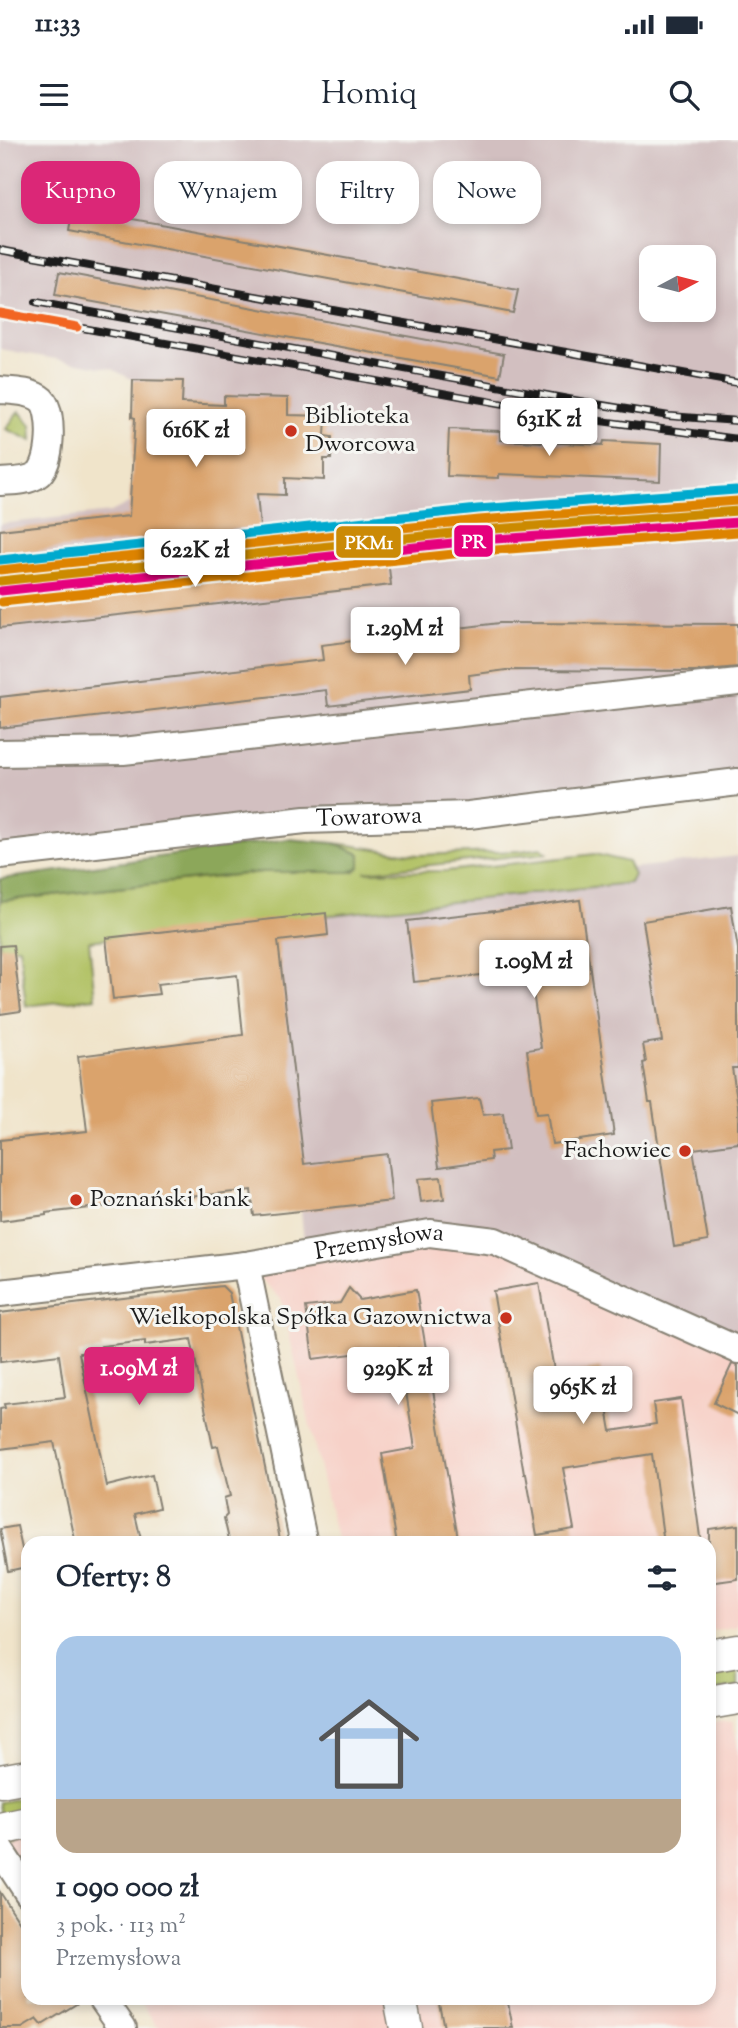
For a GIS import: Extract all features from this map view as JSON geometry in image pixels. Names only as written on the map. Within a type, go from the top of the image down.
[{"type":"street","points":[[0,390],[37,397],[43,401],[50,415],[44,469],[33,478],[0,482]]},
{"type":"street","points":[[0,753],[123,751],[738,682]]},
{"type":"street","name":"Towarowa","points":[[0,855],[305,820],[469,815],[738,782]]},
{"type":"street","name":"Przemysłowa","points":[[0,1293],[246,1265],[430,1233],[495,1241],[738,1350]]},
{"type":"street","points":[[246,1265],[302,1536]]},
{"type":"street","points":[[716,1655],[738,1651]]},
{"type":"street","points":[[716,1702],[738,1699]]},
{"type":"street","points":[[0,1781],[21,1777]]},
{"type":"street","points":[[0,1829],[21,1825]]},
{"type":"street","points":[[0,1850],[21,1882]]},
{"type":"street","points":[[108,2005],[123,2028]]},
{"type":"street","points":[[401,2005],[406,2028]]},
{"type":"shaded area","points":[[0,140],[738,140],[738,782],[0,855],[0,524],[111,512],[129,503],[135,418],[132,417],[133,380],[112,369],[0,349]]},
{"type":"shaded area","points":[[738,856],[738,1350],[495,1241],[305,1253],[301,1211],[309,1210],[275,919],[629,883],[634,875],[632,868]]},
{"type":"shaded area","points":[[495,1241],[738,1350],[738,1626],[716,1630],[716,1536],[335,1536],[281,1299],[246,1265],[305,1253]]},
{"type":"shaded area","points":[[733,1721],[738,1747],[738,2028],[158,2028],[143,2005],[716,2005],[716,1722]]},
{"type":"shaded area","points":[[21,1824],[21,1867],[0,1829]]},
{"type":"green space","points":[[19,411],[31,425],[32,441],[6,429]]},
{"type":"green space","points":[[288,839],[334,843],[360,854],[360,867],[350,872],[262,872],[0,901],[0,879]]},
{"type":"green space","points":[[334,843],[419,855],[541,848],[547,853],[364,872],[447,871],[595,854],[628,862],[634,875],[630,883],[89,941],[95,998],[26,1006],[19,947],[0,949],[0,901],[262,872],[354,872],[359,867],[360,854]]},
{"type":"green space","points":[[738,1662],[738,1687],[716,1690],[716,1666]]},
{"type":"green space","points":[[21,1798],[21,1828],[0,1844],[0,1802]]},
{"type":"building","points":[[140,220],[518,290],[513,313],[69,231],[70,224],[140,224]]},
{"type":"building","points":[[59,272],[504,354],[500,376],[55,295]]},
{"type":"building","points":[[133,380],[183,381],[182,403],[224,405],[224,396],[288,398],[288,415],[326,416],[325,436],[332,437],[331,459],[324,459],[324,480],[285,478],[285,495],[257,494],[260,527],[0,555],[0,530],[129,516],[135,418],[132,417]]},
{"type":"building","points":[[449,429],[500,431],[500,440],[603,445],[604,441],[661,444],[660,481],[499,474],[499,478],[447,476]]},
{"type":"building","points":[[387,551],[391,585],[0,628],[0,594]]},
{"type":"building","points":[[499,623],[738,624],[738,667],[695,671],[506,670],[469,675],[470,689],[328,706],[326,690],[0,728],[0,697],[323,660],[321,645]]},
{"type":"building","points":[[580,900],[614,1135],[552,1144],[547,1113],[536,1114],[527,1050],[541,1048],[530,970],[414,982],[407,921]]},
{"type":"building","points":[[731,906],[738,949],[738,1068],[732,1068],[738,1105],[738,1143],[693,1149],[708,1241],[674,1247],[652,1102],[649,1102],[643,1063],[646,1062],[643,1044],[662,1041],[643,921]]},
{"type":"building","points":[[326,913],[328,935],[278,941],[304,1164],[387,1154],[392,1201],[254,1216],[251,1190],[46,1213],[0,1221],[0,1140],[87,1131],[78,1056],[243,1035],[237,975],[157,984],[159,994],[113,999],[106,938]]},
{"type":"building","points":[[13,945],[21,1011],[0,1014],[0,946]]},
{"type":"building","points":[[479,1098],[483,1115],[503,1113],[508,1150],[490,1152],[491,1160],[439,1167],[431,1103]]},
{"type":"building","points":[[441,1177],[444,1199],[421,1202],[418,1179]]},
{"type":"building","points":[[539,1283],[555,1376],[600,1368],[611,1431],[656,1424],[653,1403],[681,1399],[700,1536],[663,1536],[652,1454],[563,1468],[574,1529],[537,1535],[493,1291]]},
{"type":"building","points":[[222,1286],[229,1293],[279,1536],[228,1536],[224,1518],[227,1515],[224,1498],[230,1496],[218,1446],[213,1447],[191,1339],[145,1345],[145,1341],[101,1346],[102,1350],[79,1353],[107,1486],[152,1475],[159,1508],[135,1514],[140,1536],[74,1536],[54,1442],[0,1449],[0,1409],[5,1408],[4,1404],[65,1397],[59,1355],[0,1362],[0,1313]]},
{"type":"building","points":[[349,1288],[360,1300],[416,1290],[458,1536],[396,1536],[382,1454],[415,1448],[399,1348],[313,1359],[306,1307],[340,1303]]},
{"type":"building","points":[[732,1364],[738,1366],[738,1415],[714,1403]]},
{"type":"building","points":[[738,1525],[738,1579],[716,1582],[716,1536],[709,1536],[709,1529]]},
{"type":"building","points":[[17,1526],[21,1544],[21,1568],[8,1571],[0,1529]]},
{"type":"building","points":[[0,1892],[21,1924],[21,2005],[75,2005],[42,2025],[37,2019],[22,2028],[0,2028]]},
{"type":"building","points":[[439,2005],[508,2005],[513,2028],[444,2028]]},
{"type":"railway","points":[[0,250],[738,383]]},
{"type":"railway","points":[[36,302],[596,404],[669,416],[738,421]]},
{"type":"railway","points":[[77,327],[593,420],[738,439]]},
{"type":"transit line","points":[[0,313],[77,327]]},
{"type":"transit line","points":[[0,560],[478,509],[736,490]]},
{"type":"transit line","points":[[0,570],[479,520],[737,501]]},
{"type":"transit line","name":"PKM1","points":[[0,581],[480,530],[738,511]]},
{"type":"transit line","name":"PR","points":[[1,591],[481,540],[738,522]]},
{"type":"transit line","points":[[2,602],[482,551],[738,532]]},
{"type":"place","name":"Biblioteka Dworcowa","points":[[291,431]]},
{"type":"place","name":"Fachowiec","points":[[685,1151]]},
{"type":"place","name":"Poznański bank","points":[[76,1200]]},
{"type":"place","name":"Wielkopolska Spółka Gazownictwa","points":[[506,1318]]}]
